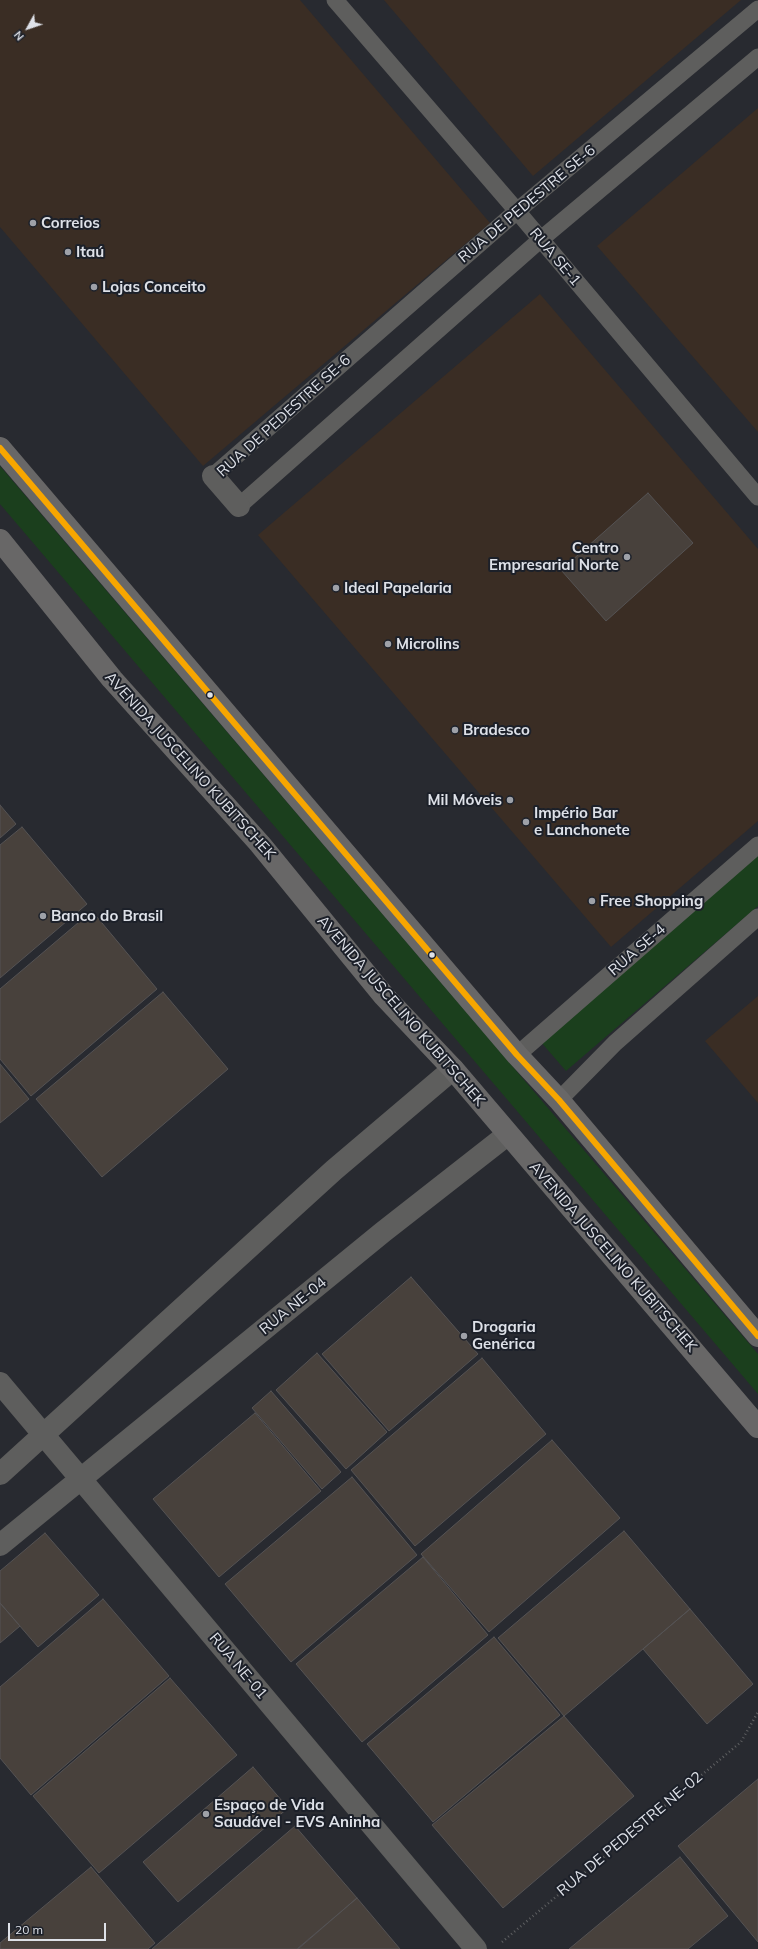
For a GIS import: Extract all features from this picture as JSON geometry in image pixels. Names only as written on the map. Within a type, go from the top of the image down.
[{"type":"main road","points":[[0,448],[518,1055],[559,1100],[758,1336]]},
{"type":"main road","name":"AVENIDA JUSCELINO KUBITSCHEK","points":[[0,540],[112,679],[260,844],[384,996],[453,1070],[758,1427]]},
{"type":"street","name":"RUA DE PEDESTRE SE-6","points":[[213,476],[239,506]]},
{"type":"street","points":[[0,1474],[334,1170],[453,1070]]},
{"type":"street","name":"RUA NE-04","points":[[0,1545],[383,1232],[507,1135]]},
{"type":"street","name":"RUA NE-01","points":[[0,1383],[467,1946]]},
{"type":"lane","name":"RUA SE-1","points":[[335,0],[517,211],[758,498]]},
{"type":"lane","name":"RUA DE PEDESTRE SE-6","points":[[213,476],[517,211],[758,9]]},
{"type":"lane","name":"RUA DE PEDESTRE SE-6","points":[[239,506],[540,240],[758,57]]},
{"type":"lane","name":"RUA SE-4","points":[[518,1055],[758,845]]},
{"type":"lane","points":[[559,1100],[615,1043],[758,917]]},
{"type":"path","name":"RUA DE PEDESTRE NE-02","points":[[500,1944],[741,1742],[758,1712]]},
{"type":"shaded area","points":[[0,0],[300,0],[490,223],[203,466],[0,227]]},
{"type":"shaded area","points":[[384,0],[741,0],[533,176]]},
{"type":"shaded area","points":[[758,108],[758,432],[597,246]]},
{"type":"shaded area","points":[[540,294],[758,549],[758,821],[611,947],[258,535]]},
{"type":"shaded area","points":[[758,996],[758,1103],[705,1041]]},
{"type":"green space","points":[[0,466],[758,1354],[758,1394],[0,504]]},
{"type":"green space","points":[[758,853],[758,906],[566,1071],[540,1041]]},
{"type":"building","name":"Centro Empresarial Norte","points":[[648,493],[693,543],[606,621],[561,570]]},
{"type":"building","points":[[0,805],[16,824],[0,838]]},
{"type":"building","points":[[22,827],[87,904],[0,978],[0,845]]},
{"type":"building","points":[[92,911],[157,989],[31,1096],[0,1059],[0,989]]},
{"type":"building","points":[[163,992],[228,1069],[102,1177],[36,1099]]},
{"type":"building","points":[[0,1064],[29,1099],[0,1123]]},
{"type":"building","points":[[411,1277],[478,1354],[389,1431],[322,1354]]},
{"type":"building","points":[[317,1353],[387,1432],[346,1469],[276,1390]]},
{"type":"building","points":[[482,1358],[546,1434],[415,1546],[351,1470]]},
{"type":"building","points":[[271,1391],[341,1472],[322,1489],[252,1408]]},
{"type":"building","points":[[255,1413],[321,1491],[219,1577],[153,1499]]},
{"type":"building","points":[[552,1440],[620,1518],[489,1632],[421,1554]]},
{"type":"building","points":[[352,1477],[417,1555],[291,1662],[225,1584]]},
{"type":"building","points":[[624,1531],[690,1609],[564,1716],[498,1638]]},
{"type":"building","points":[[45,1533],[99,1595],[38,1647],[0,1603],[0,1571]]},
{"type":"building","points":[[423,1557],[488,1635],[362,1742],[296,1664]]},
{"type":"building","points":[[103,1599],[169,1676],[31,1795],[0,1758],[0,1687]]},
{"type":"building","points":[[0,1603],[20,1626],[0,1643]]},
{"type":"building","points":[[690,1609],[753,1684],[707,1724],[643,1649]]},
{"type":"building","points":[[494,1637],[560,1715],[433,1822],[367,1744]]},
{"type":"building","points":[[170,1678],[237,1755],[99,1873],[33,1796]]},
{"type":"building","points":[[564,1716],[634,1796],[503,1908],[432,1825]]},
{"type":"building","points":[[253,1767],[288,1808],[178,1902],[143,1862]]},
{"type":"building","points":[[758,1779],[758,1942],[678,1846]]},
{"type":"building","points":[[295,1826],[357,1898],[297,1949],[152,1949]]},
{"type":"building","points":[[680,1857],[728,1916],[688,1949],[569,1949]]},
{"type":"building","points":[[91,1867],[155,1943],[148,1949],[0,1949],[0,1943]]},
{"type":"building","points":[[357,1898],[400,1949],[298,1949]]},
{"type":"transit line","points":[[0,448],[517,1055],[559,1100],[758,1336]]},
{"type":"place","name":"Correios","points":[[33,223]]},
{"type":"place","name":"Itaú","points":[[68,252]]},
{"type":"place","name":"Lojas Conceito","points":[[94,287]]},
{"type":"place","name":"Centro Empresarial Norte","points":[[627,557]]},
{"type":"place","name":"Ideal Papelaria","points":[[336,588]]},
{"type":"place","name":"Microlins","points":[[388,644]]},
{"type":"place","name":"Bradesco","points":[[455,730]]},
{"type":"place","name":"Mil Móveis","points":[[510,800]]},
{"type":"place","name":"Império Bar e Lanchonete","points":[[526,822]]},
{"type":"place","name":"Free Shopping","points":[[592,901]]},
{"type":"place","name":"Banco do Brasil","points":[[43,916]]},
{"type":"place","name":"Drogaria Genérica","points":[[464,1336]]},
{"type":"place","name":"Espaço de Vida Saudável - EVS Aninha","points":[[206,1814]]}]
